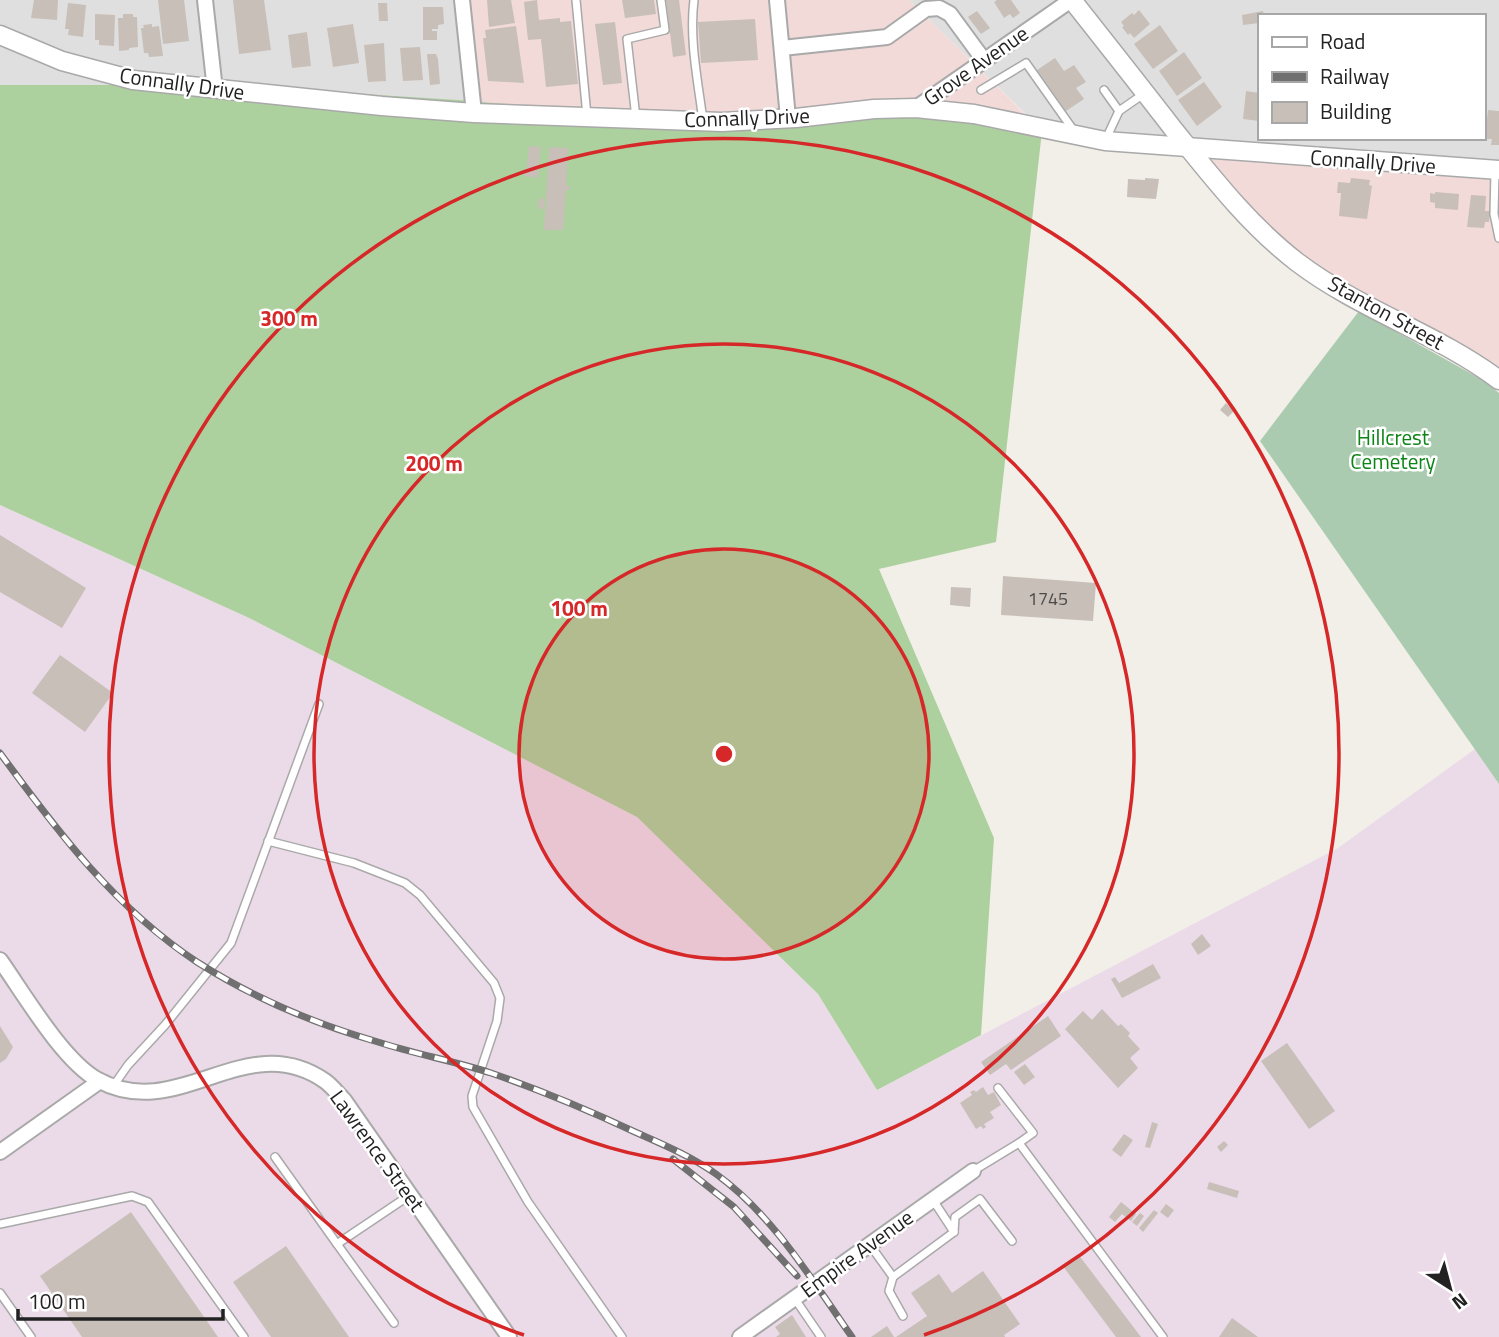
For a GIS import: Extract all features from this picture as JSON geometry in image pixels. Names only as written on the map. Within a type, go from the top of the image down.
[{"type":"street","points":[[205,0],[215,90]]},
{"type":"street","points":[[462,0],[474,113]]},
{"type":"street","points":[[777,0],[788,118]]},
{"type":"street","name":"Grove Avenue","points":[[916,108],[1071,0]]},
{"type":"street","name":"Stanton Street","points":[[1071,0],[1242,212],[1297,261],[1353,299],[1433,338],[1499,380]]},
{"type":"street","points":[[782,48],[887,37],[926,9],[939,8],[950,13],[984,60]]},
{"type":"street","name":"Connally Drive","points":[[0,35],[62,61],[133,80],[382,106],[474,113],[703,121],[788,118],[874,109],[916,108],[974,114],[1105,141],[1497,170]]},
{"type":"street","name":"Lawrence Street","points":[[0,960],[67,1054],[82,1069],[128,1091],[158,1092],[245,1065],[269,1062],[298,1067],[326,1082],[344,1100],[509,1337]]},
{"type":"street","points":[[0,1152],[107,1083]]},
{"type":"street","name":"Empire Avenue","points":[[740,1337],[973,1171]]},
{"type":"lane","points":[[576,0],[587,117]]},
{"type":"lane","points":[[636,118],[627,39],[665,30],[661,0]]},
{"type":"lane","points":[[694,0],[694,52],[703,121]]},
{"type":"lane","points":[[981,90],[1026,63],[1077,135]]},
{"type":"lane","points":[[1104,90],[1119,111]]},
{"type":"lane","points":[[1105,141],[1119,111],[1145,93]]},
{"type":"lane","points":[[1497,170],[1494,214],[1499,238]]},
{"type":"lane","points":[[107,1083],[128,1065],[165,1025],[231,943],[319,704]]},
{"type":"lane","points":[[268,841],[354,863],[405,883],[420,895],[494,983],[500,998],[497,1021],[472,1096],[473,1107],[478,1120],[528,1202],[622,1337]]},
{"type":"lane","points":[[973,1171],[1032,1133],[998,1088]]},
{"type":"lane","points":[[1019,1143],[1163,1337]]},
{"type":"lane","points":[[275,1157],[394,1323]]},
{"type":"lane","points":[[337,1244],[410,1195]]},
{"type":"lane","points":[[0,1224],[132,1196],[148,1202],[244,1337]]},
{"type":"lane","points":[[903,1316],[889,1291],[893,1277],[954,1232],[955,1217],[979,1199],[1012,1241]]},
{"type":"lane","points":[[933,1200],[954,1232]]},
{"type":"lane","points":[[870,1245],[893,1277]]},
{"type":"lane","points":[[0,1293],[31,1337]]},
{"type":"lane","points":[[794,1299],[821,1337]]},
{"type":"shaded area","points":[[0,0],[456,0],[467,101],[219,85],[0,85]]},
{"type":"shaded area","points":[[456,0],[909,0],[1042,131],[703,122],[467,101]]},
{"type":"shaded area","points":[[909,0],[1499,0],[1499,160],[1186,146],[1043,131]]},
{"type":"shaded area","points":[[1186,146],[1499,160],[1499,371],[1387,317],[1258,231]]},
{"type":"shaded area","points":[[0,505],[247,617],[637,817],[818,994],[877,1090],[1338,848],[1475,749],[1499,784],[1499,1337],[0,1337]]},
{"type":"green space","points":[[0,85],[219,85],[459,100],[703,122],[926,102],[1042,131],[996,542],[879,569],[994,838],[981,1035],[877,1090],[818,994],[637,817],[247,617],[0,505]]},
{"type":"green space","name":"Hillcrest Cemetery","points":[[1359,311],[1486,382],[1499,393],[1499,784],[1260,441]]},
{"type":"building","points":[[34,0],[58,0],[57,20],[31,18]]},
{"type":"building","points":[[158,0],[184,0],[189,41],[163,44]]},
{"type":"building","points":[[233,0],[264,0],[271,50],[239,54]]},
{"type":"building","points":[[487,0],[511,0],[515,23],[489,27]]},
{"type":"building","points":[[537,0],[539,20],[560,18],[560,22],[571,21],[578,84],[546,87],[541,39],[528,40],[524,2]]},
{"type":"building","points":[[622,0],[654,0],[656,14],[625,18]]},
{"type":"building","points":[[666,0],[679,0],[686,55],[673,57]]},
{"type":"building","points":[[1011,0],[1020,13],[1013,18],[1010,14],[1004,18],[994,2]]},
{"type":"building","points":[[68,3],[86,5],[83,37],[68,35],[69,29],[65,29]]},
{"type":"building","points":[[378,3],[387,3],[388,21],[379,21]]},
{"type":"building","points":[[423,7],[443,7],[444,24],[438,25],[438,29],[432,29],[437,31],[437,40],[423,40]]},
{"type":"building","points":[[1139,10],[1150,24],[1134,38],[1130,33],[1128,35],[1121,22]]},
{"type":"building","points":[[977,11],[990,28],[981,34],[968,17]]},
{"type":"building","points":[[1263,11],[1264,14],[1258,14],[1258,23],[1243,25],[1242,15]]},
{"type":"building","points":[[95,14],[115,15],[114,46],[99,45],[99,40],[95,40]]},
{"type":"building","points":[[123,14],[137,17],[138,47],[119,51],[118,18],[123,18]]},
{"type":"building","points":[[755,19],[758,60],[701,63],[698,22]]},
{"type":"building","points":[[615,22],[622,83],[603,85],[595,24]]},
{"type":"building","points":[[152,24],[152,27],[159,26],[163,56],[149,57],[148,53],[144,53],[141,28],[144,28],[143,25]]},
{"type":"building","points":[[353,24],[359,63],[333,67],[327,28]]},
{"type":"building","points":[[1160,25],[1178,51],[1153,69],[1134,44]]},
{"type":"building","points":[[516,26],[524,83],[488,81],[483,38],[486,38],[485,30]]},
{"type":"building","points":[[307,32],[311,66],[292,68],[288,35]]},
{"type":"building","points":[[384,43],[386,81],[368,82],[364,45]]},
{"type":"building","points":[[420,47],[423,80],[403,81],[400,48]]},
{"type":"building","points":[[1184,52],[1202,78],[1177,96],[1159,71]]},
{"type":"building","points":[[427,54],[436,54],[440,84],[430,85]]},
{"type":"building","points":[[1055,58],[1064,71],[1074,65],[1086,82],[1076,88],[1084,99],[1066,111],[1037,70]]},
{"type":"building","points":[[1204,82],[1222,107],[1197,126],[1178,100]]},
{"type":"building","points":[[1246,91],[1258,93],[1258,121],[1243,119]]},
{"type":"building","points":[[1488,110],[1499,111],[1499,145],[1491,145],[1492,139],[1485,139]]},
{"type":"building","points":[[529,146],[541,147],[538,178],[524,176]]},
{"type":"building","points":[[549,147],[568,148],[566,185],[570,186],[570,190],[566,190],[563,230],[544,230]]},
{"type":"building","points":[[1351,178],[1370,180],[1369,185],[1372,186],[1367,219],[1339,216],[1341,193],[1337,193],[1338,182],[1350,183]]},
{"type":"building","points":[[1128,179],[1159,179],[1156,199],[1127,197]]},
{"type":"building","points":[[1430,193],[1459,194],[1458,210],[1435,208],[1435,203],[1430,202]]},
{"type":"building","points":[[1471,195],[1486,196],[1485,211],[1490,211],[1489,222],[1485,222],[1484,228],[1467,227]]},
{"type":"building","points":[[539,198],[544,199],[544,209],[538,208]]},
{"type":"building","points":[[1226,403],[1234,411],[1228,417],[1220,410]]},
{"type":"building","points":[[0,535],[86,588],[62,628],[0,592]]},
{"type":"building","points":[[1003,576],[1096,583],[1093,621],[1001,615]]},
{"type":"building","points":[[951,587],[971,588],[970,607],[950,605]]},
{"type":"building","points":[[60,655],[113,693],[85,732],[32,693]]},
{"type":"building","points":[[1202,934],[1211,946],[1198,955],[1191,944]]},
{"type":"building","points":[[1153,964],[1161,978],[1122,998],[1111,979],[1115,977],[1119,983]]},
{"type":"building","points":[[1102,1009],[1118,1026],[1121,1024],[1130,1033],[1128,1036],[1140,1049],[1130,1058],[1138,1068],[1118,1088],[1065,1029],[1083,1011],[1092,1020]]},
{"type":"building","points":[[1048,1016],[1061,1036],[1011,1070],[1006,1064],[990,1075],[981,1062]]},
{"type":"building","points":[[0,1026],[13,1047],[6,1059],[0,1063]]},
{"type":"building","points":[[1287,1043],[1335,1111],[1309,1129],[1261,1061]]},
{"type":"building","points":[[1025,1064],[1035,1077],[1024,1085],[1014,1072]]},
{"type":"building","points":[[983,1087],[988,1095],[994,1092],[1001,1105],[990,1112],[994,1118],[984,1124],[986,1127],[976,1129],[960,1103],[972,1095],[970,1092],[976,1092]]},
{"type":"building","points":[[1152,1122],[1158,1124],[1150,1148],[1145,1147]]},
{"type":"building","points":[[1124,1134],[1133,1140],[1121,1157],[1112,1150]]},
{"type":"building","points":[[1224,1141],[1228,1145],[1221,1152],[1217,1147]]},
{"type":"building","points":[[1209,1182],[1239,1191],[1237,1198],[1207,1189]]},
{"type":"building","points":[[1121,1202],[1136,1214],[1131,1221],[1122,1214],[1115,1222],[1109,1217]]},
{"type":"building","points":[[1166,1204],[1174,1210],[1168,1218],[1160,1212]]},
{"type":"building","points":[[1154,1210],[1158,1213],[1143,1232],[1139,1228]]},
{"type":"building","points":[[131,1212],[218,1337],[82,1337],[40,1276]]},
{"type":"building","points":[[1140,1213],[1144,1216],[1137,1226],[1132,1222]]},
{"type":"building","points":[[286,1246],[349,1337],[271,1337],[233,1282]]},
{"type":"building","points":[[1078,1254],[1141,1337],[1116,1337],[1062,1265]]},
{"type":"building","points":[[983,1271],[1020,1324],[1004,1335],[1005,1337],[896,1337],[927,1316],[911,1293],[939,1274],[952,1293]]},
{"type":"building","points":[[792,1315],[806,1337],[776,1337],[780,1334],[775,1327]]},
{"type":"building","points":[[1232,1318],[1258,1337],[1219,1337]]},
{"type":"building","points":[[887,1326],[894,1337],[871,1337]]},
{"type":"railway","points":[[0,753],[43,811],[114,893],[167,941],[197,962],[240,987],[308,1018],[354,1035],[477,1069],[546,1093],[697,1162],[737,1190],[774,1229],[852,1337]]},
{"type":"railway","points":[[673,1159],[734,1207],[797,1276]]}]
